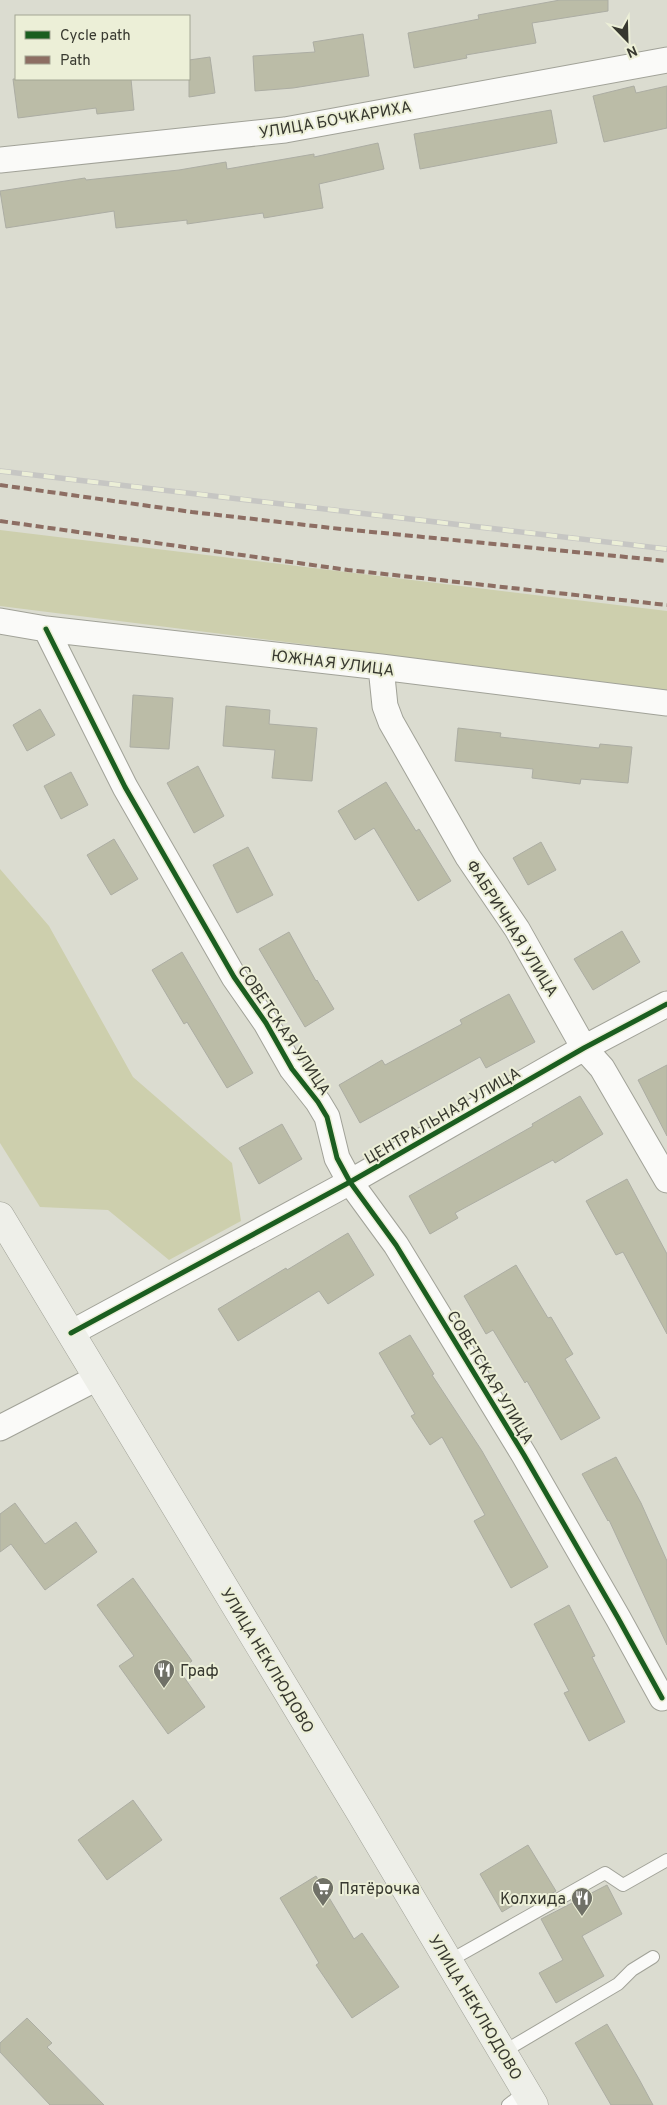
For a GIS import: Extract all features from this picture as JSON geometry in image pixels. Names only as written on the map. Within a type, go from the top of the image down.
[{"type":"main road","name":"УЛИЦА НЕКЛЮДОВО","points":[[0,1216],[503,2052],[523,2100]]},
{"type":"street","name":"УЛИЦА БОЧКАРИХА","points":[[0,160],[285,130],[667,60]]},
{"type":"street","name":"ЮЖНАЯ УЛИЦА","points":[[0,621],[46,629],[381,667],[667,703]]},
{"type":"street","name":"СОВЕТСКАЯ УЛИЦА","points":[[46,629],[125,787],[234,977],[266,1024],[292,1069],[318,1102],[326,1116],[337,1158],[350,1182],[396,1245],[524,1455],[662,1698]]},
{"type":"street","name":"ФАБРИЧНАЯ УЛИЦА","points":[[381,667],[385,706],[391,722],[468,857],[517,929],[584,1048],[602,1068],[667,1180]]},
{"type":"street","name":"ЦЕНТРАЛЬНАЯ УЛИЦА","points":[[71,1333],[350,1182],[584,1048],[667,1004]]},
{"type":"street","points":[[0,1428],[97,1378]]},
{"type":"lane","points":[[449,1961],[605,1873],[623,1885],[667,1860]]},
{"type":"lane","points":[[503,2052],[618,1984],[632,1970],[653,1957]]},
{"type":"green space","points":[[0,530],[667,611],[667,690],[0,606]]},
{"type":"green space","points":[[0,869],[49,926],[133,1077],[232,1163],[241,1221],[169,1260],[108,1210],[40,1207],[0,1143]]},
{"type":"building","points":[[560,0],[608,0],[608,11],[532,23],[536,43],[466,55],[467,58],[414,68],[408,33],[479,19],[478,15]]},
{"type":"building","points":[[363,34],[369,76],[293,88],[255,91],[253,56],[315,52],[313,42]]},
{"type":"building","points":[[210,57],[215,93],[189,97],[190,60]]},
{"type":"building","points":[[13,79],[131,80],[134,110],[97,114],[96,108],[18,118]]},
{"type":"building","points":[[634,86],[636,93],[667,86],[667,128],[604,142],[593,96]]},
{"type":"building","points":[[551,110],[557,143],[420,169],[414,134]]},
{"type":"building","points":[[378,143],[384,169],[319,184],[323,208],[264,218],[263,213],[187,224],[187,220],[116,228],[114,211],[6,228],[0,191],[85,178],[86,180],[179,170],[226,162],[227,169],[314,154],[314,157]]},
{"type":"building","points":[[133,695],[173,698],[169,749],[130,747]]},
{"type":"building","points":[[226,706],[270,710],[269,724],[317,728],[312,781],[272,778],[275,750],[223,746]]},
{"type":"building","points":[[40,709],[55,735],[27,751],[13,725]]},
{"type":"building","points":[[458,728],[501,733],[500,737],[599,748],[600,744],[632,747],[628,783],[581,779],[580,784],[532,778],[533,769],[455,761]]},
{"type":"building","points":[[198,766],[224,816],[194,833],[167,783]]},
{"type":"building","points":[[71,772],[88,805],[61,819],[44,786]]},
{"type":"building","points":[[386,782],[416,831],[419,829],[451,881],[418,901],[374,828],[355,840],[338,811]]},
{"type":"building","points":[[114,839],[138,879],[111,895],[87,855]]},
{"type":"building","points":[[541,842],[556,870],[528,885],[513,858]]},
{"type":"building","points":[[248,847],[273,895],[237,913],[213,865]]},
{"type":"building","points":[[622,931],[640,962],[593,990],[574,959]]},
{"type":"building","points":[[289,932],[334,1009],[305,1027],[259,949]]},
{"type":"building","points":[[182,952],[253,1073],[227,1088],[187,1022],[184,1024],[152,970]]},
{"type":"building","points":[[509,994],[535,1042],[486,1068],[480,1057],[360,1123],[339,1085],[382,1060],[385,1065],[462,1024],[460,1020]]},
{"type":"building","points":[[667,1065],[667,1136],[638,1080]]},
{"type":"building","points":[[580,1096],[603,1134],[555,1163],[553,1160],[455,1213],[458,1218],[430,1234],[409,1196],[533,1126],[532,1124]]},
{"type":"building","points":[[282,1124],[302,1159],[259,1184],[239,1148]]},
{"type":"building","points":[[627,1179],[667,1254],[667,1334],[623,1252],[616,1255],[586,1201]]},
{"type":"building","points":[[348,1233],[374,1275],[328,1304],[319,1291],[238,1341],[218,1309]]},
{"type":"building","points":[[516,1265],[548,1318],[551,1317],[573,1354],[565,1359],[600,1418],[561,1440],[527,1381],[525,1383],[493,1330],[486,1334],[464,1296]]},
{"type":"building","points":[[410,1335],[434,1374],[432,1375],[482,1451],[548,1567],[511,1588],[474,1521],[485,1515],[442,1437],[430,1445],[411,1416],[415,1414],[379,1353]]},
{"type":"building","points":[[616,1457],[641,1503],[667,1561],[667,1645],[609,1520],[582,1474]]},
{"type":"building","points":[[15,1503],[45,1544],[76,1522],[97,1552],[45,1590],[11,1544],[0,1552],[0,1514]]},
{"type":"building","name":"Граф","points":[[133,1578],[192,1661],[179,1670],[205,1707],[168,1734],[119,1666],[134,1656],[97,1605]]},
{"type":"building","points":[[569,1605],[595,1656],[592,1657],[625,1722],[589,1741],[564,1693],[569,1691],[534,1624]]},
{"type":"building","points":[[133,1800],[162,1840],[107,1880],[78,1840]]},
{"type":"building","points":[[528,1845],[556,1891],[533,1904],[529,1896],[502,1912],[480,1874]]},
{"type":"building","points":[[316,1876],[354,1939],[362,1933],[399,1987],[352,2018],[316,1965],[319,1963],[280,1898]]},
{"type":"building","points":[[607,1885],[622,1914],[582,1936],[604,1976],[556,2003],[539,1973],[563,1960],[541,1919]]},
{"type":"building","points":[[27,2018],[52,2043],[47,2047],[104,2105],[50,2105],[0,2052],[0,2043]]},
{"type":"building","points":[[607,2024],[653,2105],[611,2105],[575,2043]]},
{"type":"railway","points":[[0,471],[667,549]]},
{"type":"marked path","points":[[0,485],[192,512],[332,528],[667,561]]},
{"type":"marked path","points":[[0,521],[348,570],[667,605]]},
{"type":"cycle path","points":[[46,629],[125,787],[234,977],[266,1023],[292,1069],[318,1102],[327,1117],[337,1158],[350,1182],[396,1245],[524,1455],[662,1698]]},
{"type":"cycle path","points":[[71,1333],[350,1182],[584,1048],[667,1004]]},
{"type":"place","name":"Граф","points":[[164,1689]]},
{"type":"place","name":"Пятёрочка","points":[[323,1907]]},
{"type":"place","name":"Колхида","points":[[582,1917]]}]
